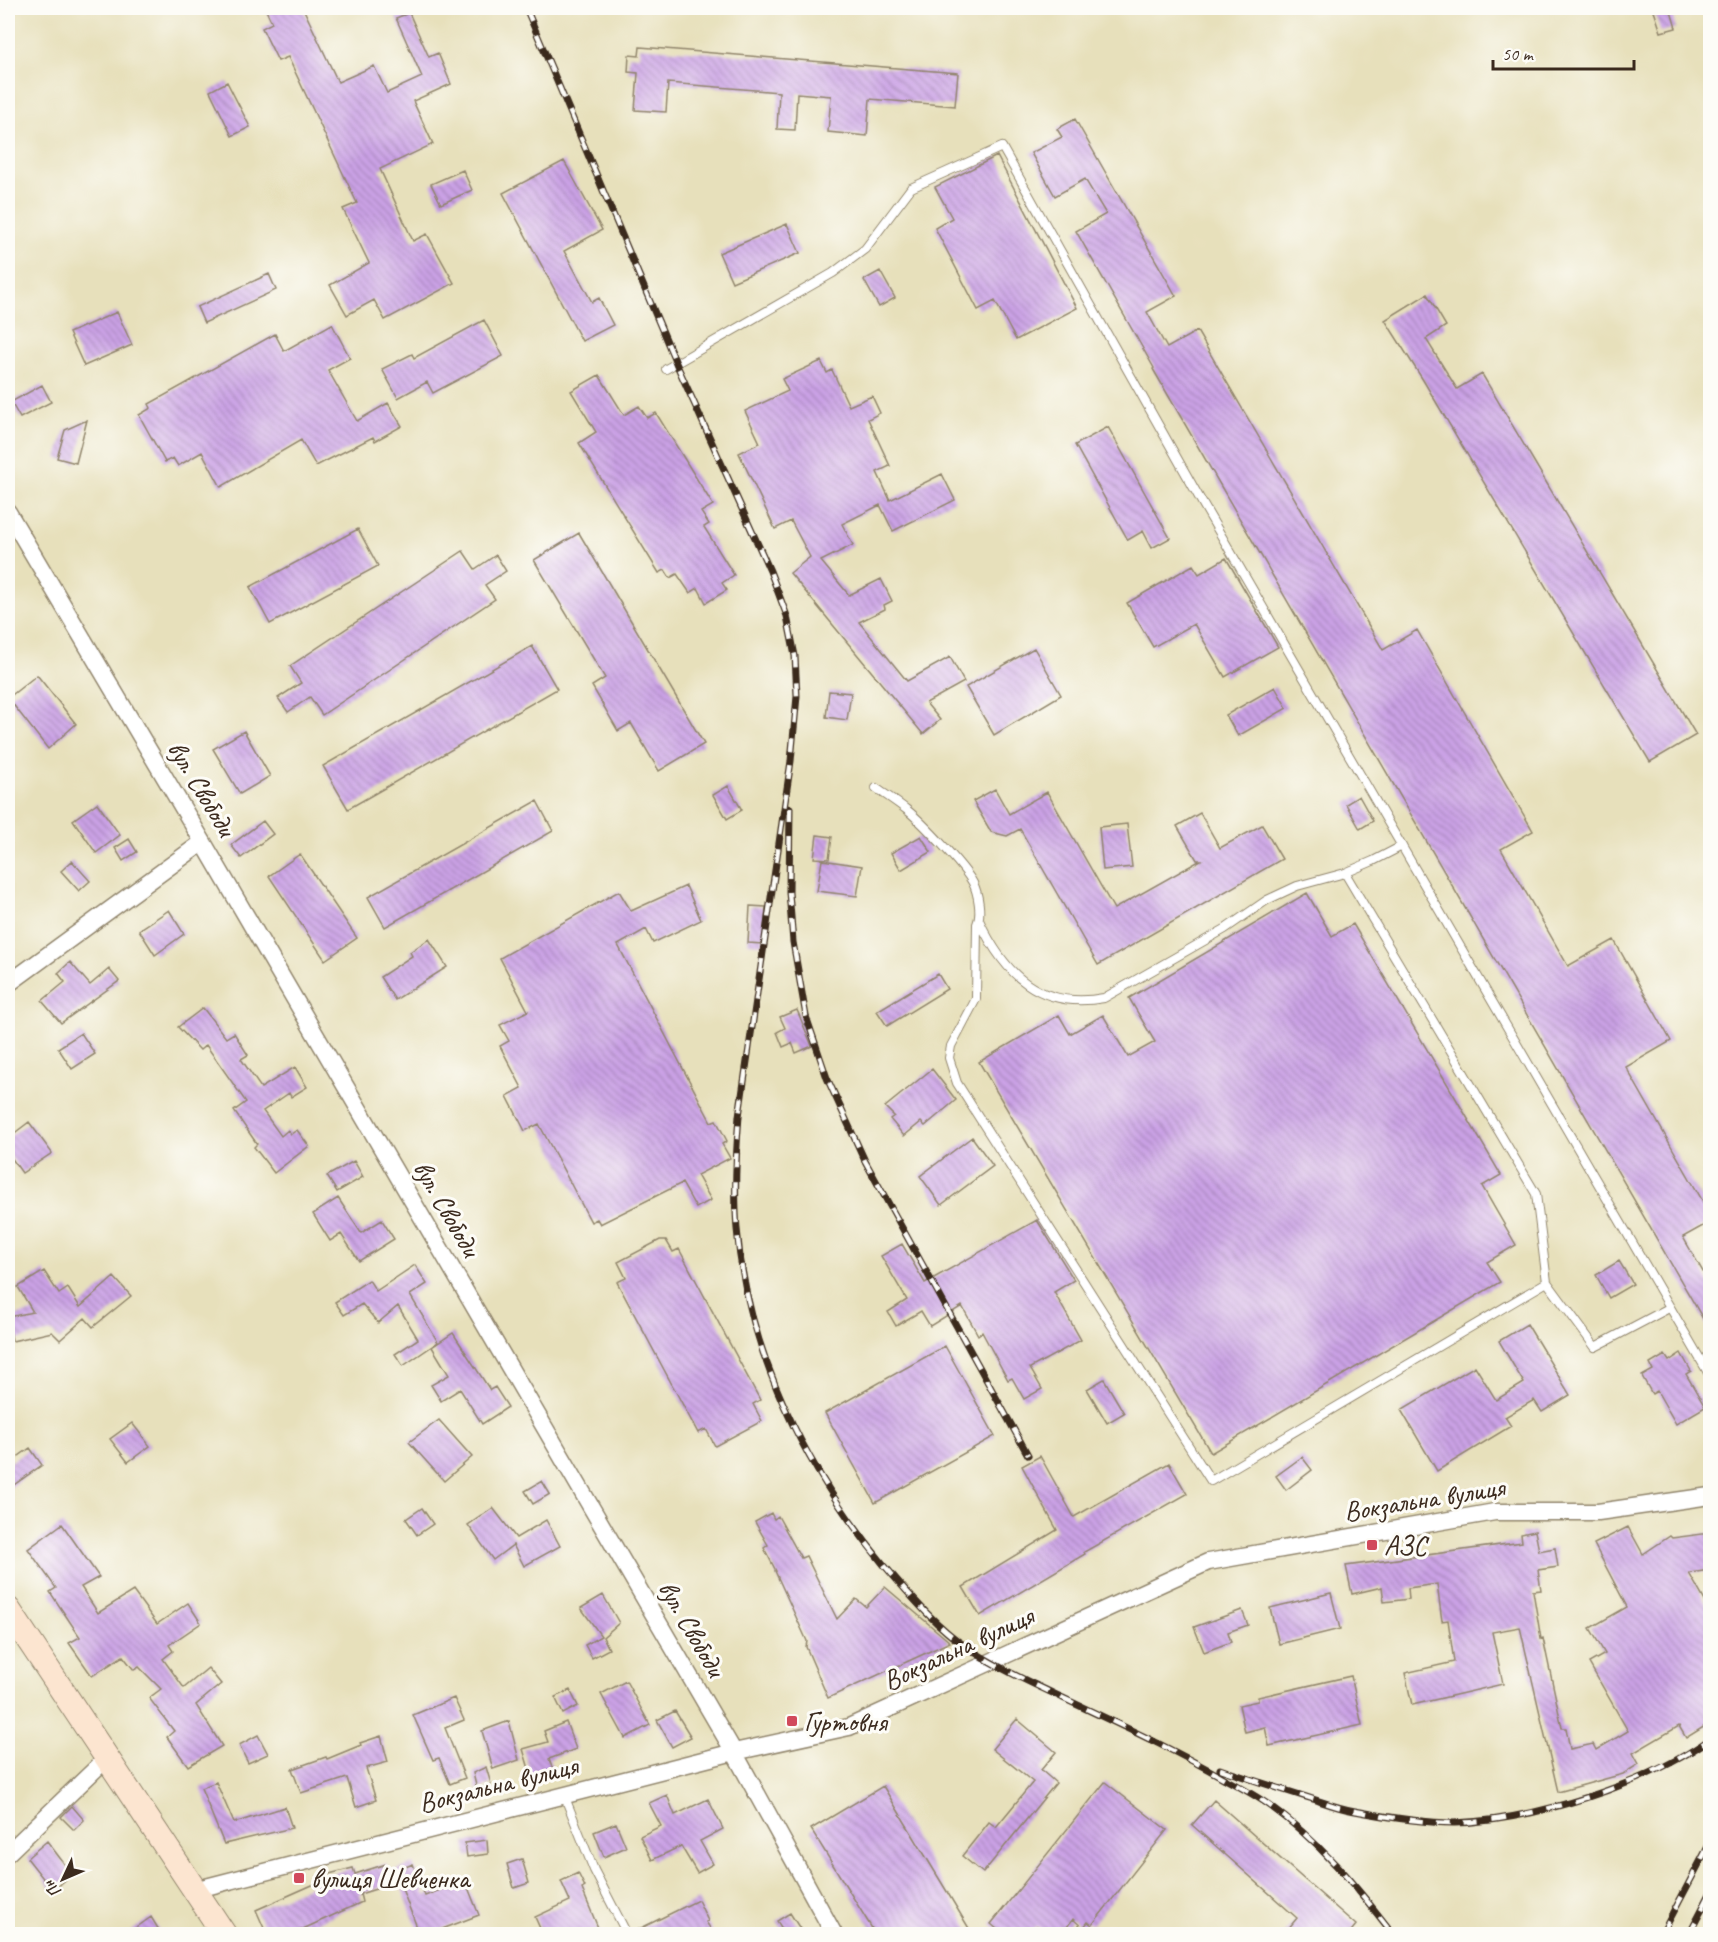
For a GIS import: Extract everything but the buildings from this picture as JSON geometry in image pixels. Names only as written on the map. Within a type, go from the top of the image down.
[{"type":"street","name":"вул. Свободи","points":[[8,512],[734,1752],[834,1935]]},
{"type":"street","points":[[8,984],[203,842]]},
{"type":"street","name":"Вокзальна вулиця","points":[[194,1890],[734,1752],[849,1727],[1208,1562],[1495,1512],[1598,1512],[1710,1496]]},
{"type":"street","points":[[8,1609],[224,1935]]},
{"type":"street","points":[[8,1854],[107,1758]]},
{"type":"lane","points":[[666,369],[833,273],[866,249],[911,189],[1002,147],[1199,495],[1710,1376]]},
{"type":"lane","points":[[876,788],[909,811],[974,884],[978,898],[979,920],[989,942],[1002,961],[1018,978],[1051,997],[1088,1001],[1104,998],[1225,930],[1267,900],[1297,886],[1345,873],[1402,846]]},
{"type":"lane","points":[[1345,873],[1536,1194],[1547,1282],[1595,1347],[1669,1308]]},
{"type":"lane","points":[[979,920],[976,924],[976,999],[951,1047],[949,1058],[951,1069],[969,1103],[1211,1481],[1547,1282]]},
{"type":"lane","points":[[564,1796],[594,1870],[627,1935]]},
{"type":"railway","points":[[526,8],[676,363],[770,571],[787,616],[795,656],[797,696],[791,761],[739,1116],[736,1158],[737,1229],[743,1275],[753,1320],[767,1365],[785,1408],[806,1450],[856,1529],[923,1610],[956,1640],[1003,1669],[1165,1747],[1264,1801],[1320,1849],[1351,1882],[1393,1934]]},
{"type":"railway","points":[[790,808],[789,892],[793,942],[806,1016],[827,1078],[865,1161],[1028,1455]]},
{"type":"railway","points":[[1220,1769],[1345,1809],[1404,1819],[1454,1823],[1485,1821],[1518,1815],[1588,1797],[1654,1771],[1710,1739]]},
{"type":"railway","points":[[1662,1934],[1710,1843]]},
{"type":"railway","points":[[1689,1934],[1710,1894]]},
{"type":"place","name":"АЗС","points":[[1372,1545]]},
{"type":"place","name":"Гуртовня","points":[[792,1721]]},
{"type":"place","name":"вулиця Шевченка","points":[[299,1878]]}]
